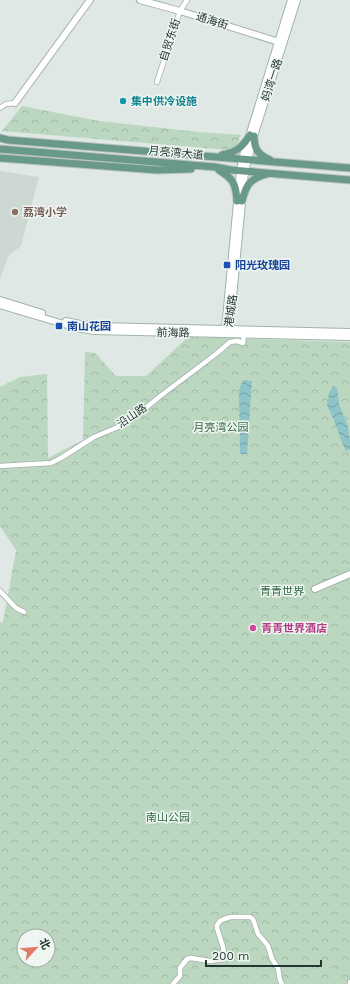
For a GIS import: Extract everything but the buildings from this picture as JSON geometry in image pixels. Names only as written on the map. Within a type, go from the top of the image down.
[{"type":"main road","points":[[211,157],[236,151],[252,136],[256,149],[260,154],[263,157],[278,162]]},
{"type":"main road","name":"月亮湾大道","points":[[0,138],[350,168]]},
{"type":"main road","name":"月亮湾大道","points":[[0,149],[350,180]]},
{"type":"main road","points":[[0,158],[157,170],[202,169],[213,167],[231,178],[239,201]]},
{"type":"main road","points":[[239,201],[250,182],[266,174],[275,174]]},
{"type":"street","points":[[0,108],[6,104],[15,103],[90,0]]},
{"type":"street","name":"通海街","points":[[140,0],[281,42]]},
{"type":"street","name":"自贸东街","points":[[157,82],[180,11],[187,0]]},
{"type":"street","name":"妈湾一路","points":[[245,160],[281,42],[292,0]]},
{"type":"street","name":"妈湾一路","points":[[281,42],[297,0]]},
{"type":"street","name":"港城路","points":[[227,331],[242,171],[245,160]]},
{"type":"street","name":"前海路","points":[[0,300],[85,325],[227,331],[244,335],[350,337]]},
{"type":"street","name":"前海路","points":[[0,304],[94,332],[350,332]]},
{"type":"street","name":"沿山路","points":[[0,466],[50,463],[61,458],[94,437],[118,427],[141,412],[230,342],[237,341],[243,343],[244,335]]},
{"type":"street","points":[[315,589],[350,574]]},
{"type":"street","points":[[0,591],[16,608],[24,612]]},
{"type":"street","points":[[173,984],[180,976],[180,968],[187,958],[210,961],[225,959],[217,925],[224,918],[247,916],[254,922],[258,934],[268,946],[272,959],[278,968],[282,984]]},
{"type":"shaded area","name":"荔湾小学","points":[[0,171],[39,177],[21,246],[9,255],[0,279]]},
{"type":"green space","points":[[22,106],[99,121],[241,135],[236,147],[229,150],[2,131]]},
{"type":"green space","points":[[188,337],[350,342],[350,984],[0,984],[0,623],[3,622],[16,550],[0,526],[0,387],[20,377],[47,374],[48,458],[83,440],[85,352],[95,353],[116,376],[146,376]]},
{"type":"water","points":[[243,380],[252,381],[247,454],[240,454],[239,390]]},
{"type":"water","points":[[333,386],[337,388],[339,404],[348,427],[350,449],[346,451],[327,406],[329,393]]},
{"type":"place","name":"集中供冷设施","points":[[123,101]]},
{"type":"place","name":"荔湾小学","points":[[15,212]]},
{"type":"place","name":"阳光玫瑰园","points":[[227,265]]},
{"type":"place","name":"南山花园","points":[[59,326]]},
{"type":"place","name":"青青世界酒店","points":[[253,628]]},
{"type":"park label","name":"月亮湾公园","points":[[221,427]]},
{"type":"park label","name":"青青世界","points":[[282,591]]},
{"type":"park label","name":"南山公园","points":[[168,817]]}]
